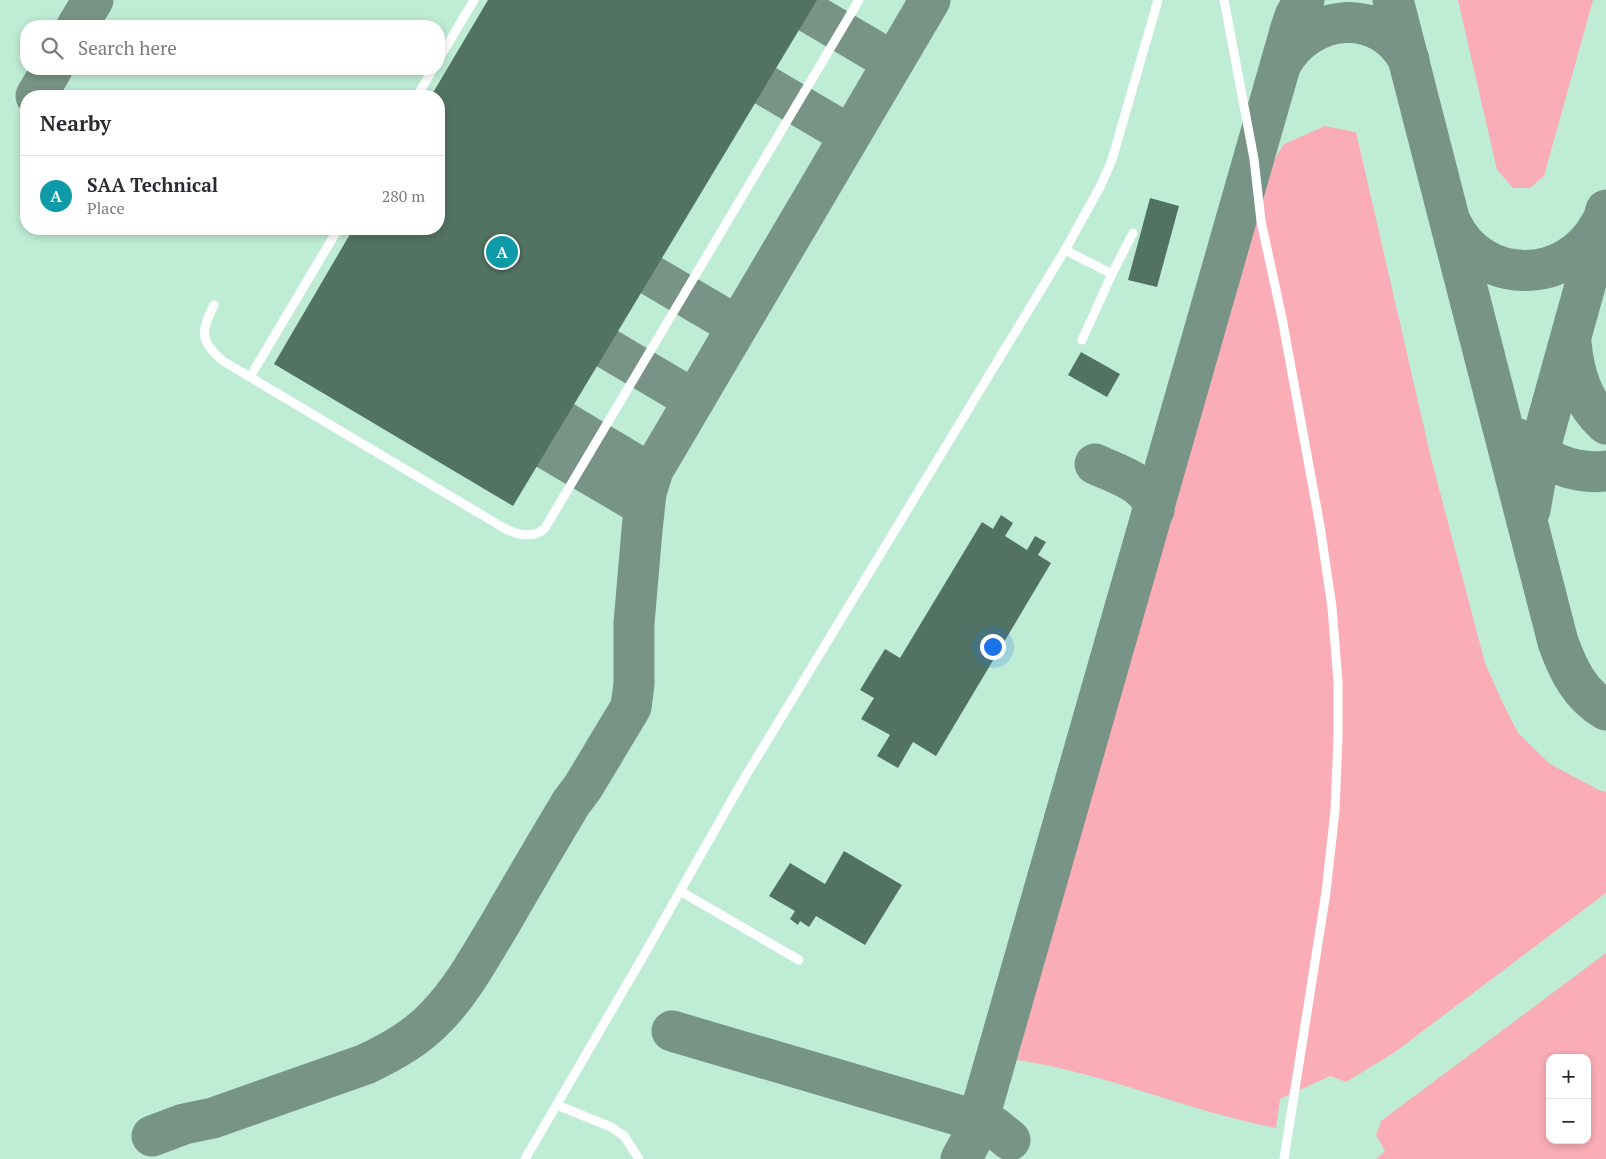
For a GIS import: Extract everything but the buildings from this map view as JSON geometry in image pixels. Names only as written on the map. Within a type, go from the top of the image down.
[{"type":"lane","points":[[445,49],[474,0]]},
{"type":"lane","points":[[214,305],[205,326],[204,338],[211,351],[222,361],[513,533],[524,535],[541,532],[556,511],[859,0]]},
{"type":"lane","points":[[525,1159],[742,782],[1065,250],[1100,186],[1112,160],[1158,0]]},
{"type":"lane","points":[[1224,0],[1254,160],[1261,221],[1282,318],[1320,526],[1332,607],[1338,682],[1337,777],[1331,848],[1326,892],[1284,1159]]},
{"type":"lane","points":[[421,90],[429,75]]},
{"type":"lane","points":[[1082,340],[1133,233]]},
{"type":"lane","points":[[250,377],[334,235]]},
{"type":"lane","points":[[1065,250],[1112,274]]},
{"type":"lane","points":[[680,891],[799,960]]},
{"type":"lane","points":[[556,1106],[611,1128],[624,1136],[639,1159]]},
{"type":"shaded area","points":[[0,0],[1606,0],[1606,1159],[0,1159]]},
{"type":"shaded area","points":[[1458,0],[1593,0],[1544,176],[1530,188],[1513,188],[1497,170]]},
{"type":"shaded area","points":[[1325,126],[1356,132],[1431,458],[1485,663],[1518,733],[1550,764],[1606,792],[1606,893],[1395,1052],[1346,1082],[1330,1076],[1280,1099],[1276,1128],[1243,1121],[1082,1074],[1017,1060],[1162,538],[1273,162],[1284,144]]},
{"type":"shaded area","points":[[1606,953],[1606,1159],[1376,1159],[1385,1151],[1376,1135],[1381,1121]]},
{"type":"taxiway","points":[[81,20],[93,0]]},
{"type":"taxiway","points":[[152,1136],[184,1124],[213,1118],[366,1064],[414,1037],[447,1005],[464,983],[571,803],[583,787],[631,707],[634,684],[634,623],[642,530],[646,493],[653,470],[930,0]]},
{"type":"taxiway","points":[[961,1159],[973,1137],[978,1121],[1291,28],[1304,0]]},
{"type":"taxiway","points":[[1393,0],[1558,642],[1576,681],[1589,697],[1606,710]]},
{"type":"taxiway","points":[[810,13],[893,62]]},
{"type":"taxiway","points":[[1281,64],[1293,47],[1309,34],[1326,26],[1345,23],[1363,24],[1381,31],[1396,43],[1409,60]]},
{"type":"taxiway","points":[[40,90],[48,75]]},
{"type":"taxiway","points":[[766,86],[849,135]]},
{"type":"taxiway","points":[[1530,510],[1543,437],[1606,210]]},
{"type":"taxiway","points":[[1451,223],[1465,244],[1482,258],[1503,267],[1524,271],[1546,268],[1567,259],[1585,245],[1600,225]]},
{"type":"taxiway","points":[[652,276],[737,326]]},
{"type":"taxiway","points":[[1571,343],[1574,366],[1585,397],[1606,424]]},
{"type":"taxiway","points":[[608,349],[694,400]]},
{"type":"taxiway","points":[[564,422],[651,474]]},
{"type":"taxiway","points":[[1518,439],[1538,453],[1559,464],[1581,471],[1606,471]]},
{"type":"taxiway","points":[[547,449],[644,506]]},
{"type":"taxiway","points":[[1095,464],[1140,486],[1151,501],[1154,510]]},
{"type":"taxiway","points":[[672,1031],[978,1121],[994,1127],[1010,1140]]},
{"type":"place","name":"SAA Technical","points":[[502,252]]}]
